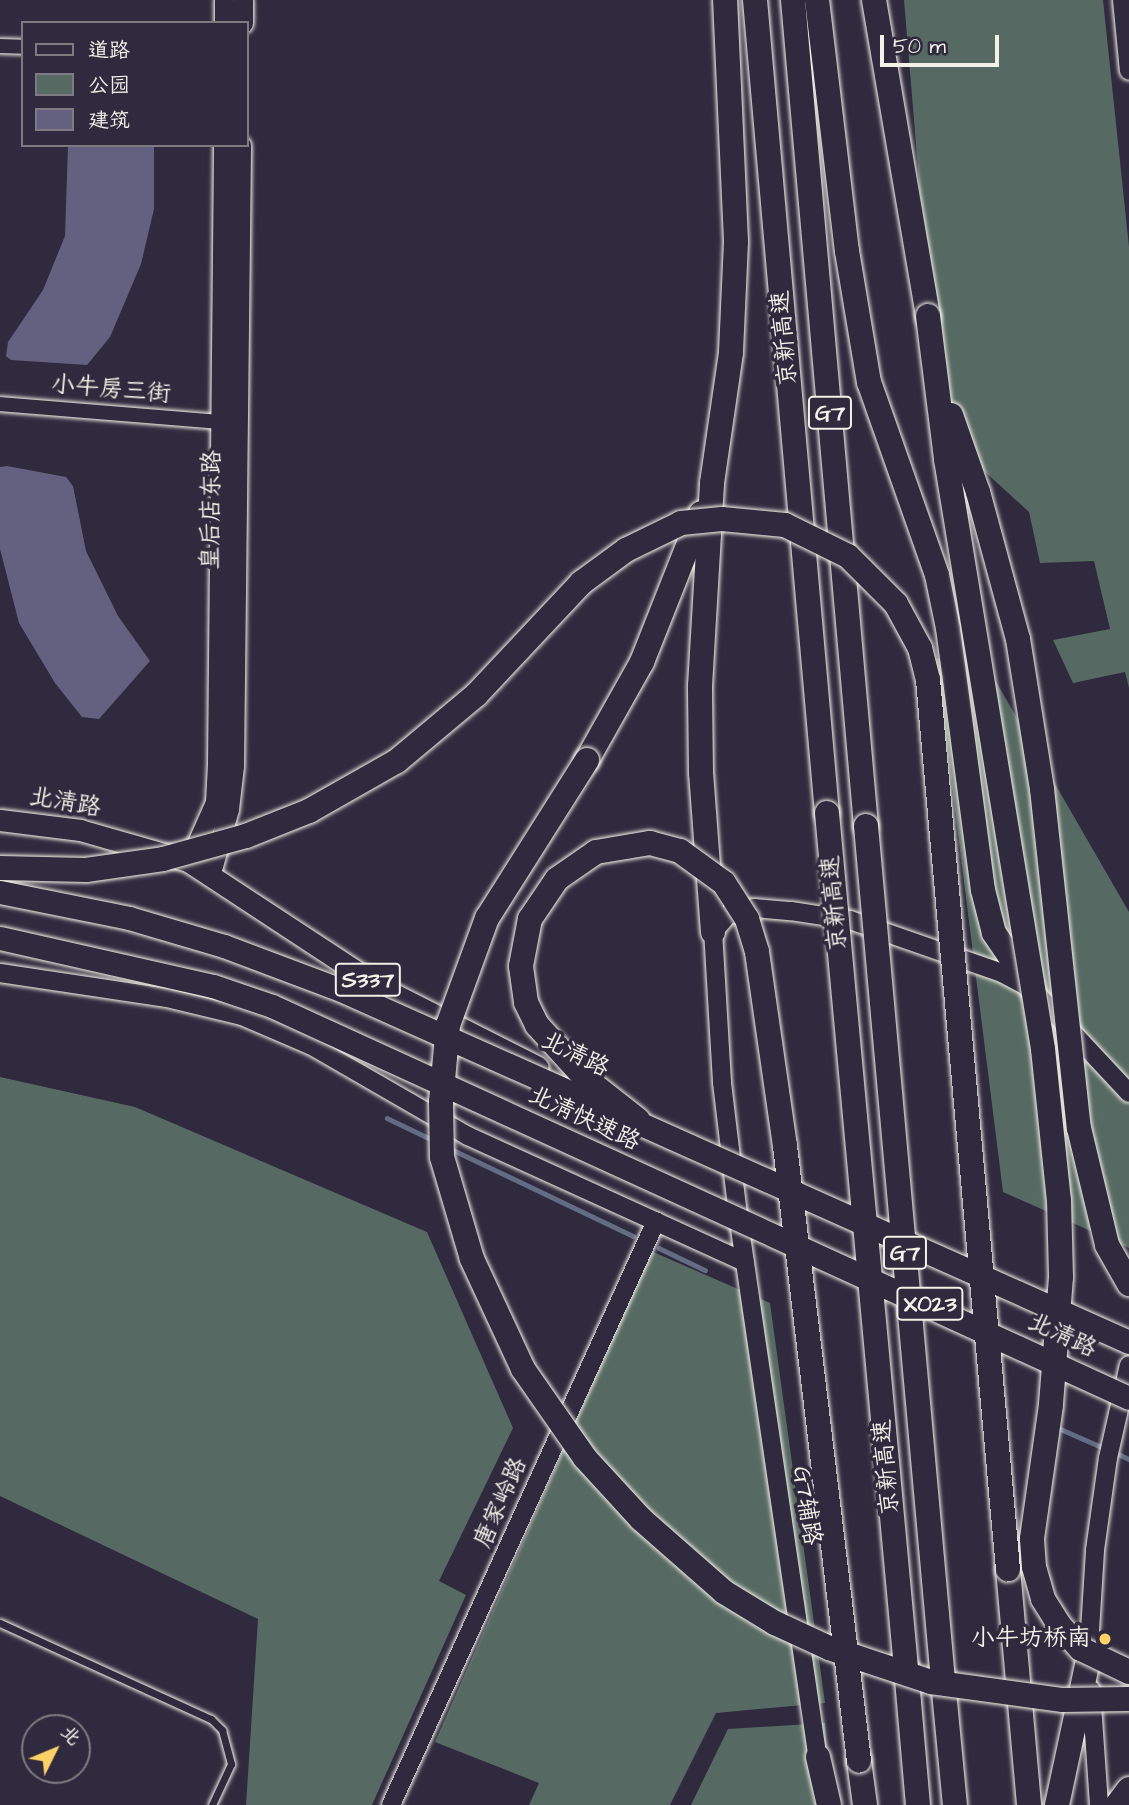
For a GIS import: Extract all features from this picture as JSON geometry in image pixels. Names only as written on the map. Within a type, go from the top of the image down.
[{"type":"highway","points":[[713,932],[701,698],[712,483],[732,352],[736,241],[726,0]]},
{"type":"highway","name":"京新高速","points":[[755,0],[918,1805]]},
{"type":"highway","name":"京新高速","points":[[793,0],[955,1805]]},
{"type":"highway","points":[[817,0],[847,251],[869,382],[937,575],[991,922],[1015,970],[1032,989]]},
{"type":"highway","points":[[874,0],[939,380],[946,459],[1041,1036],[1059,1200],[1061,1277],[1051,1405],[1034,1528],[1034,1567],[1044,1598],[1060,1626],[1081,1648],[1129,1672]]},
{"type":"highway","points":[[939,380],[978,492],[1018,639],[1042,789],[1079,1128],[1107,1245],[1129,1284]]},
{"type":"highway","points":[[712,483],[647,651],[587,760],[487,918],[448,1025],[441,1102],[442,1157],[472,1259],[523,1369],[585,1458],[641,1519],[724,1591],[775,1623],[829,1648],[931,1682],[1063,1700],[1129,1699]]},
{"type":"highway","points":[[0,868],[86,870],[163,859],[246,836],[309,811],[397,761],[476,695],[580,583],[626,550],[681,523],[722,519],[785,525],[848,556],[896,604],[920,648],[930,691],[1029,1805]]},
{"type":"highway","points":[[638,1120],[586,1079],[537,1025],[526,1002],[520,966],[530,919],[557,879],[596,852],[650,843],[680,851],[724,883],[747,919],[757,952],[787,1159],[865,1805]]},
{"type":"highway","name":"北清快速路","points":[[0,892],[129,918],[224,946],[428,1026],[1129,1342]]},
{"type":"highway","name":"北清快速路","points":[[0,940],[173,976],[272,1006],[1126,1395]]},
{"type":"highway","points":[[1057,1805],[1088,1661]]},
{"type":"highway","points":[[818,1757],[827,1805]]},
{"type":"highway","points":[[1117,1805],[1129,1789]]},
{"type":"main road","points":[[223,21],[224,0]]},
{"type":"main road","points":[[243,0],[243,21]]},
{"type":"main road","name":"皇后店东路","points":[[188,861],[215,802],[223,147]]},
{"type":"main road","name":"皇后店东路","points":[[211,873],[229,808],[234,766],[241,147]]},
{"type":"main road","name":"北清路","points":[[0,820],[80,830],[188,861],[211,873],[377,986],[732,1166],[1129,1351]]},
{"type":"main road","name":"北清路","points":[[0,940],[136,963],[286,1009],[1126,1395]]},
{"type":"street","points":[[1122,0],[1129,71]]},
{"type":"street","points":[[0,46],[21,47]]},
{"type":"street","name":"小牛房三街","points":[[0,404],[219,422]]},
{"type":"street","points":[[713,932],[727,915],[754,908],[850,920],[1002,973],[1032,989],[1129,1093]]},
{"type":"street","name":"G7辅路","points":[[713,932],[738,1215],[818,1757]]},
{"type":"street","points":[[0,973],[167,998],[242,1016],[312,1046],[468,1136],[745,1262]]},
{"type":"street","name":"唐家岭路","points":[[391,1805],[656,1220]]},
{"type":"street","points":[[1099,1805],[1088,1661],[1095,1550],[1126,1395],[1129,1365]]},
{"type":"lane","points":[[0,1623],[211,1719],[222,1730],[231,1764],[212,1805]]},
{"type":"green space","points":[[904,0],[1103,0],[1129,247],[1129,688],[1125,672],[1073,683],[1053,640],[1110,629],[1094,561],[1040,563],[1029,512],[958,447],[920,192]]},
{"type":"green space","points":[[980,654],[1129,912],[1129,1248],[1003,1192],[936,659]]},
{"type":"green space","points":[[0,1077],[135,1107],[427,1232],[513,1428],[439,1581],[466,1595],[372,1805],[246,1805],[258,1619],[0,1496]]},
{"type":"green space","points":[[651,1251],[770,1303],[825,1703],[716,1713],[670,1805],[529,1805],[539,1783],[435,1742]]},
{"type":"green space","points":[[825,1723],[831,1805],[691,1805],[728,1729]]},
{"type":"building","points":[[68,147],[154,147],[154,209],[141,264],[110,337],[87,365],[11,360],[6,356],[8,342],[43,290],[65,236]]},
{"type":"building","points":[[0,467],[66,477],[73,486],[86,551],[118,616],[150,661],[99,719],[82,717],[55,683],[19,623],[0,549]]},
{"type":"waterway","points":[[387,1118],[433,1140]]},
{"type":"waterway","points":[[451,1149],[633,1236]]},
{"type":"waterway","points":[[659,1248],[705,1270]]},
{"type":"waterway","points":[[1056,1427],[1106,1449]]},
{"type":"waterway","points":[[1114,1452],[1129,1459]]},
{"type":"place","name":"小牛坊桥南","points":[[1105,1639]]}]
